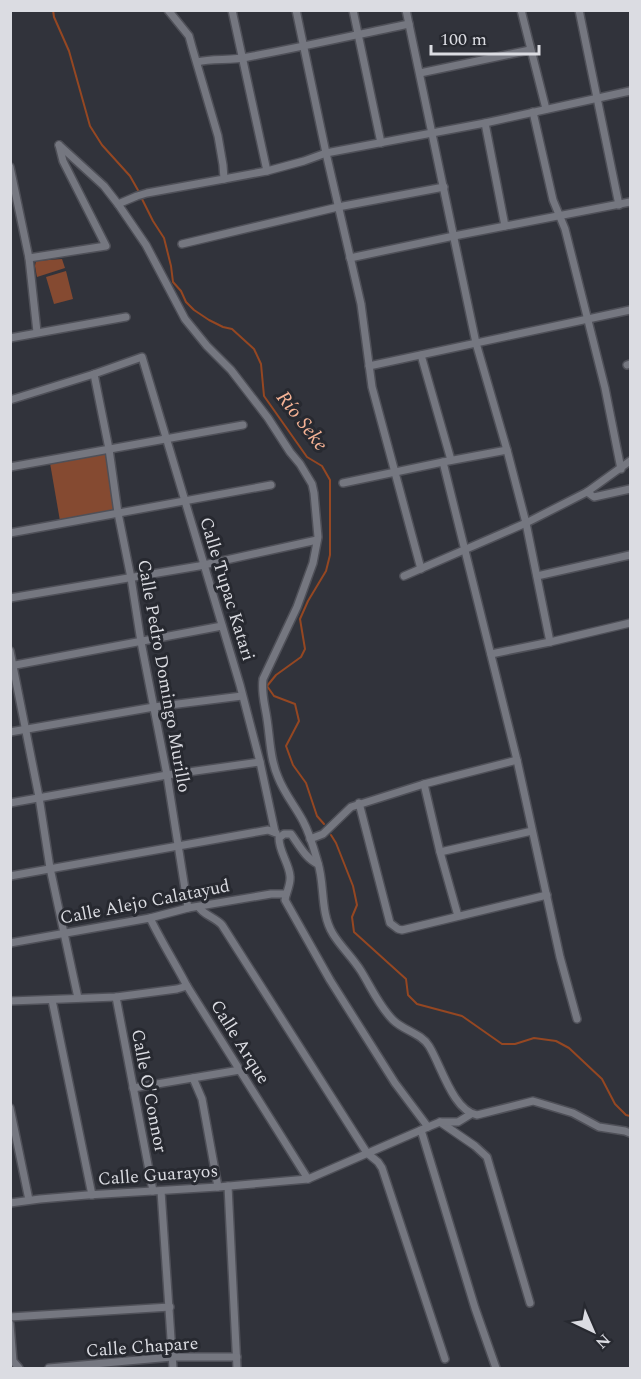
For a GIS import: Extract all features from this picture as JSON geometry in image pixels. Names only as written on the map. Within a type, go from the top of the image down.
[{"type":"street","points":[[168,10],[189,36],[218,136],[224,179]]},
{"type":"street","points":[[232,10],[267,171]]},
{"type":"street","points":[[296,10],[361,304],[372,387],[421,569]]},
{"type":"street","points":[[353,10],[381,143]]},
{"type":"street","points":[[406,10],[476,343],[526,523],[550,642]]},
{"type":"street","points":[[521,10],[546,109]]},
{"type":"street","points":[[579,10],[619,204]]},
{"type":"street","points":[[197,62],[243,58],[409,24]]},
{"type":"street","points":[[420,73],[530,50]]},
{"type":"street","points":[[118,204],[137,196],[267,171],[326,153],[485,123],[630,91]]},
{"type":"street","points":[[533,112],[553,200],[565,228],[605,388],[621,469]]},
{"type":"street","points":[[485,123],[505,226]]},
{"type":"street","points":[[29,258],[106,246],[63,161],[58,145],[104,186],[118,204],[146,245],[185,319],[231,370],[268,418],[312,484],[317,540],[313,564],[263,679],[262,691],[276,775],[304,822],[318,864],[326,917],[333,934],[361,970],[391,1019],[425,1040],[447,1084],[471,1114]]},
{"type":"street","points":[[10,167],[29,258],[38,333]]},
{"type":"street","points":[[182,244],[338,207],[444,187]]},
{"type":"street","points":[[350,258],[630,202]]},
{"type":"street","points":[[369,366],[630,310]]},
{"type":"street","points":[[10,338],[126,317]]},
{"type":"street","points":[[421,355],[452,460]]},
{"type":"street","name":"Calle Tupac Katari","points":[[94,374],[142,357],[261,762],[275,832]]},
{"type":"street","points":[[10,400],[94,374]]},
{"type":"street","name":"Calle Pedro Domingo Murillo","points":[[94,374],[167,775],[188,908]]},
{"type":"street","points":[[10,467],[243,425]]},
{"type":"street","points":[[343,483],[507,450]]},
{"type":"street","points":[[404,576],[526,523],[587,492],[630,461]]},
{"type":"street","points":[[442,462],[517,760],[560,957],[577,1019]]},
{"type":"street","points":[[10,533],[271,485]]},
{"type":"street","points":[[587,492],[591,496],[598,497],[630,489]]},
{"type":"street","points":[[10,598],[131,578],[317,540]]},
{"type":"street","points":[[537,576],[630,555]]},
{"type":"street","points":[[491,654],[630,623]]},
{"type":"street","points":[[12,666],[222,626]]},
{"type":"street","points":[[10,651],[39,797],[50,868],[78,998]]},
{"type":"street","points":[[10,732],[154,707],[242,696]]},
{"type":"street","points":[[310,839],[323,834],[351,807],[359,803],[517,760]]},
{"type":"street","points":[[10,803],[167,775],[261,762]]},
{"type":"street","points":[[424,784],[458,916]]},
{"type":"street","points":[[359,803],[390,923],[398,929],[402,930],[547,895]]},
{"type":"street","points":[[10,876],[268,830],[283,835],[291,834],[308,858],[318,864]]},
{"type":"street","points":[[440,852],[532,831]]},
{"type":"street","points":[[283,835],[279,838],[279,845],[290,877],[285,900],[330,980],[424,1129],[474,1308],[496,1368]]},
{"type":"street","name":"Calle Alejo Calatayud","points":[[10,943],[150,918],[188,908],[271,894],[286,894]]},
{"type":"street","points":[[199,907],[203,913],[222,925],[367,1153],[382,1168],[445,1359]]},
{"type":"street","name":"Calle Arque","points":[[150,918],[187,986],[308,1179]]},
{"type":"street","points":[[10,1001],[116,997],[187,986]]},
{"type":"street","name":"Calle O'Connor","points":[[116,997],[133,1088],[157,1191],[170,1306],[173,1368]]},
{"type":"street","points":[[52,1000],[92,1195]]},
{"type":"street","points":[[133,1088],[240,1070]]},
{"type":"street","points":[[193,1078],[202,1099],[218,1187]]},
{"type":"street","name":"Calle Guarayos","points":[[10,1203],[308,1179],[440,1122],[458,1122],[471,1114],[477,1115],[533,1101],[573,1113],[599,1127],[630,1133]]},
{"type":"street","points":[[10,1108],[29,1200]]},
{"type":"street","points":[[440,1122],[487,1157],[530,1303]]},
{"type":"street","points":[[228,1186],[237,1368]]},
{"type":"street","points":[[10,1317],[170,1306]]},
{"type":"street","points":[[10,1324],[13,1361],[17,1366]]},
{"type":"street","name":"Calle Chapare","points":[[49,1368],[172,1357],[237,1357]]},
{"type":"shaded area","points":[[62,259],[65,268],[37,277],[36,261]]},
{"type":"shaded area","points":[[66,271],[73,299],[54,304],[46,277]]},
{"type":"shaded area","points":[[105,453],[115,511],[60,521],[50,463]]},
{"type":"waterway","name":"Río Seke","points":[[53,10],[69,51],[90,126],[102,145],[130,176],[139,192]]},
{"type":"waterway","name":"Río Seke","points":[[141,197],[164,238],[173,282],[181,291],[186,302],[209,320],[232,329],[254,349],[261,364],[264,396],[307,457],[322,466],[330,480],[330,555],[326,571],[300,619],[305,649],[301,657],[276,675],[267,686],[274,696],[295,704],[299,721],[286,746],[293,765],[306,783],[317,816],[324,824]]},
{"type":"waterway","points":[[331,835],[353,886],[357,905],[352,917],[354,932],[406,979],[408,995],[417,1004],[462,1016],[502,1044],[515,1044],[534,1038],[556,1041],[569,1048],[602,1079],[615,1104],[630,1116]]}]
